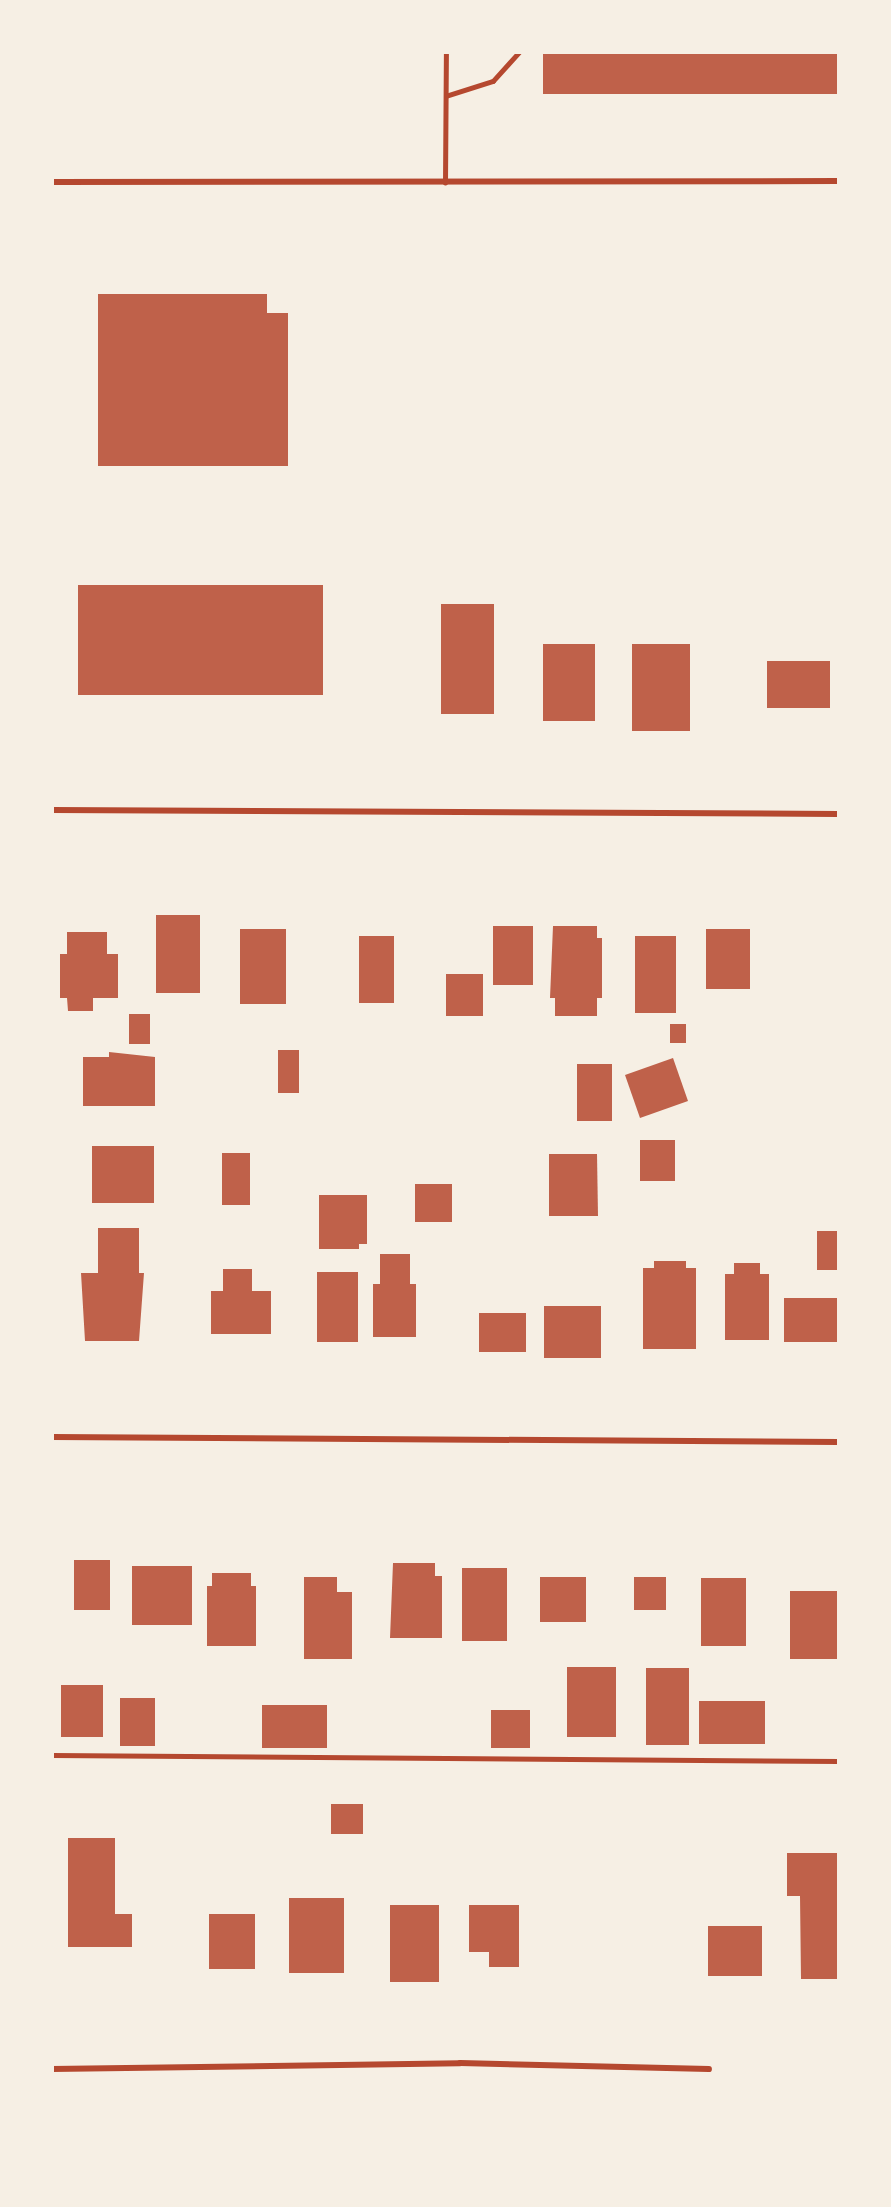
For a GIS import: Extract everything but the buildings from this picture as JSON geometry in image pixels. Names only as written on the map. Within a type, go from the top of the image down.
[{"type":"street","points":[[52,182],[838,181]]},
{"type":"street","points":[[52,810],[838,814]]},
{"type":"street","points":[[52,1437],[838,1442]]},
{"type":"street","points":[[52,2069],[460,2063],[709,2069]]},
{"type":"lane","points":[[445,183],[446,52]]},
{"type":"lane","points":[[446,96],[493,81],[519,52]]},
{"type":"lane","points":[[52,1755],[838,1761]]}]
